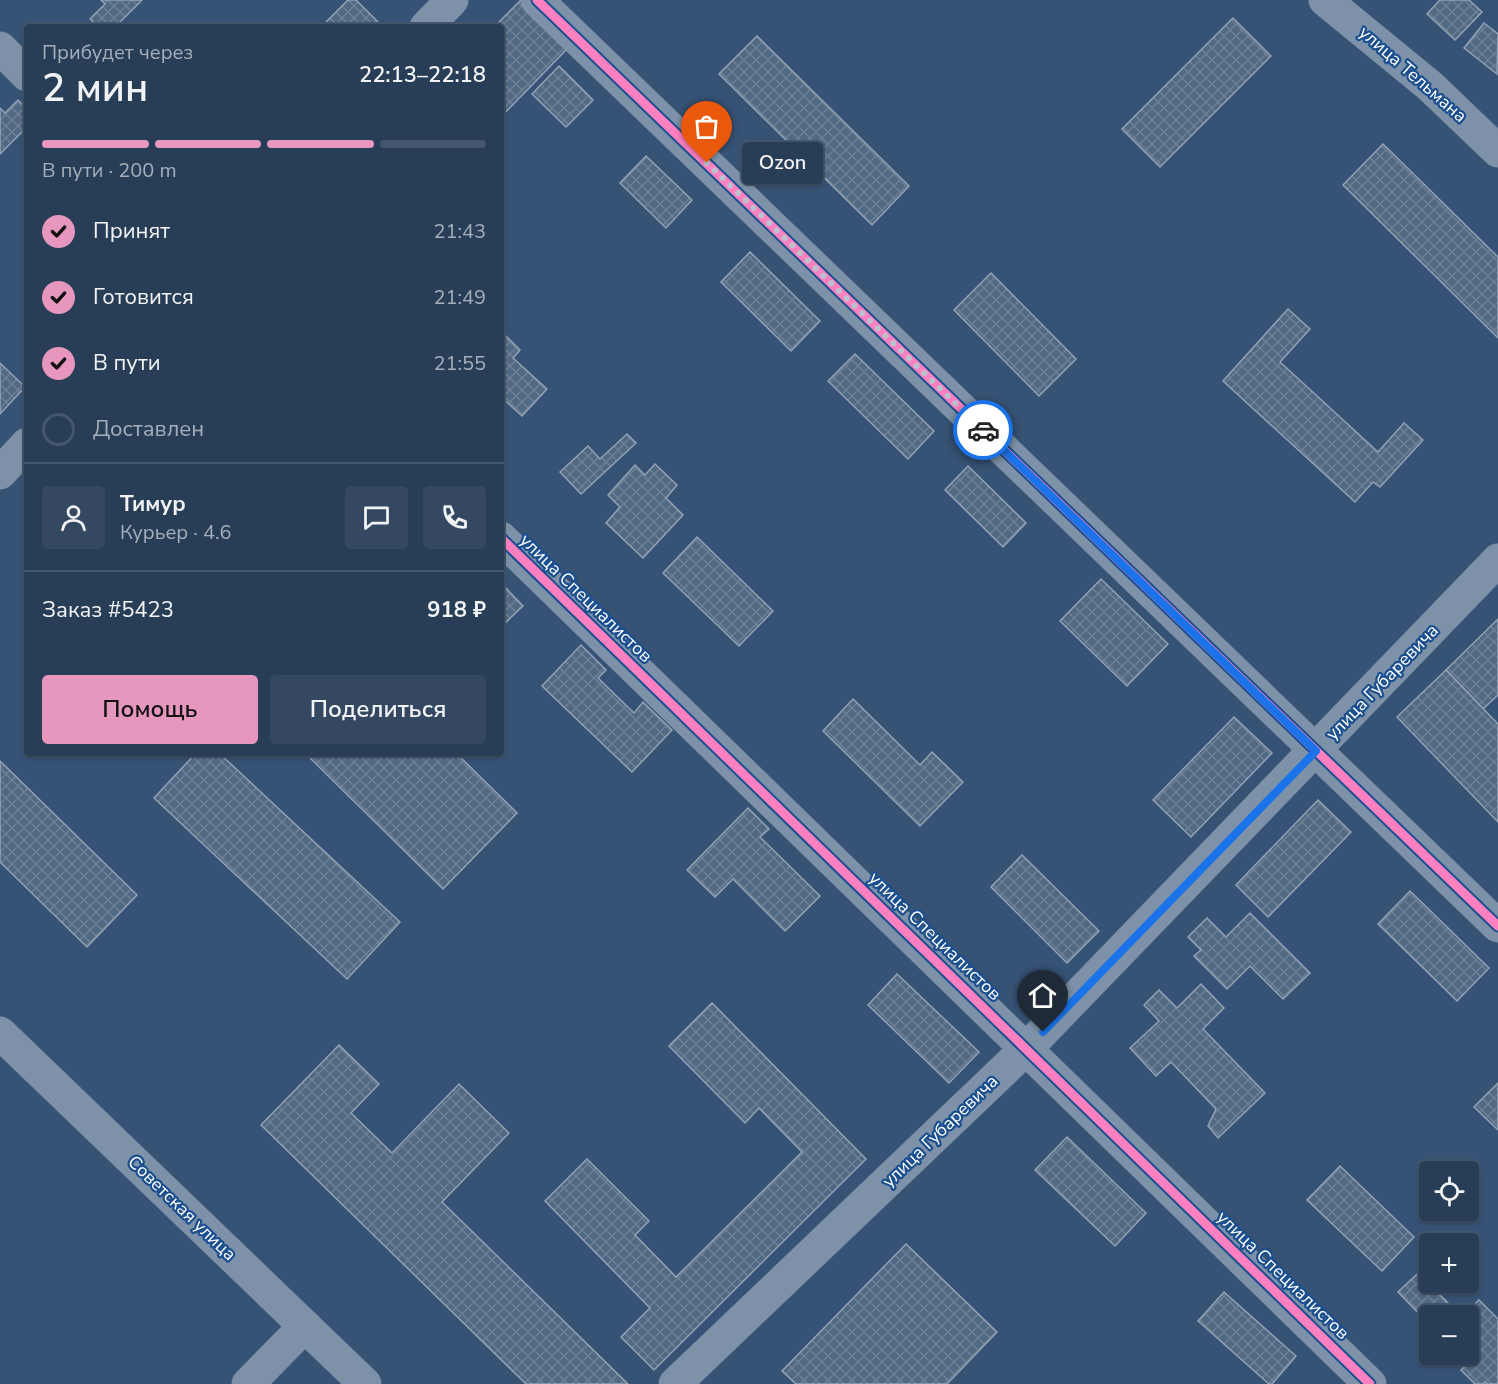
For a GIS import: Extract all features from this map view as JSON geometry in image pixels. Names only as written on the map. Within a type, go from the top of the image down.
[{"type":"street","points":[[429,24],[452,0]]},
{"type":"street","points":[[537,0],[1498,926]]},
{"type":"street","name":"улица Тельмана","points":[[1325,0],[1430,86],[1498,151]]},
{"type":"street","points":[[0,48],[24,72]]},
{"type":"street","points":[[0,473],[24,447]]},
{"type":"street","name":"улица Специалистов","points":[[504,541],[1370,1384]]},
{"type":"street","name":"улица Губаревича","points":[[675,1384],[1027,1048],[1498,560]]},
{"type":"street","name":"Советская улица","points":[[0,1033],[365,1384]]},
{"type":"street","points":[[248,1384],[304,1326]]},
{"type":"building","points":[[101,0],[142,0],[118,24],[96,24],[90,19],[105,4]]},
{"type":"building","points":[[348,0],[356,0],[380,24],[324,24]]},
{"type":"building","points":[[521,0],[569,47],[504,114],[504,24],[497,24]]},
{"type":"building","points":[[1440,0],[1469,0],[1482,12],[1455,40],[1427,14]]},
{"type":"building","points":[[1233,18],[1271,56],[1160,167],[1122,129]]},
{"type":"building","points":[[1484,23],[1498,34],[1497,74],[1464,48]]},
{"type":"building","points":[[757,36],[909,186],[872,225],[719,74]]},
{"type":"building","points":[[559,66],[593,100],[566,127],[532,94]]},
{"type":"building","points":[[18,100],[24,106],[24,130],[0,154],[0,108],[5,113]]},
{"type":"building","points":[[1383,144],[1498,257],[1498,338],[1343,185]]},
{"type":"building","points":[[646,156],[692,200],[666,228],[620,183]]},
{"type":"building","points":[[750,252],[820,321],[791,351],[721,282]]},
{"type":"building","points":[[991,273],[1076,359],[1039,396],[954,310]]},
{"type":"building","points":[[1288,309],[1310,329],[1280,362],[1378,452],[1404,423],[1423,440],[1380,487],[1373,482],[1355,502],[1223,381]]},
{"type":"building","points":[[504,334],[520,350],[513,358],[547,389],[522,416],[504,400]]},
{"type":"building","points":[[855,354],[934,431],[908,459],[828,381]]},
{"type":"building","points":[[0,363],[24,388],[0,414]]},
{"type":"building","points":[[627,434],[636,443],[581,494],[560,472],[588,446],[600,459]]},
{"type":"building","points":[[655,464],[677,485],[666,498],[683,515],[643,558],[606,523],[620,507],[608,495],[635,465],[645,475]]},
{"type":"building","points":[[968,466],[1026,523],[1003,547],[945,490]]},
{"type":"building","points":[[697,537],[773,611],[739,646],[663,573]]},
{"type":"building","points":[[1101,579],[1168,644],[1127,686],[1060,621]]},
{"type":"building","points":[[504,586],[523,606],[504,624]]},
{"type":"building","points":[[1498,619],[1498,695],[1483,709],[1446,670]]},
{"type":"building","points":[[581,645],[606,670],[598,678],[634,713],[643,702],[672,730],[632,772],[542,686]]},
{"type":"building","points":[[1446,670],[1498,724],[1498,822],[1397,717]]},
{"type":"building","points":[[853,699],[920,765],[932,752],[963,782],[920,826],[823,731]]},
{"type":"building","points":[[1234,717],[1272,753],[1191,837],[1153,800]]},
{"type":"building","points":[[193,756],[222,756],[400,922],[347,979],[154,798]]},
{"type":"building","points":[[308,756],[459,756],[517,813],[443,889]]},
{"type":"building","points":[[0,761],[137,895],[87,947],[0,862]]},
{"type":"building","points":[[1318,800],[1351,832],[1268,917],[1236,885]]},
{"type":"building","points":[[748,808],[769,829],[760,837],[820,896],[785,931],[733,879],[715,897],[687,870]]},
{"type":"building","points":[[1022,855],[1099,931],[1067,963],[991,887]]},
{"type":"building","points":[[1410,891],[1489,968],[1457,1001],[1378,924]]},
{"type":"building","points":[[1250,913],[1310,973],[1283,999],[1250,966],[1227,989],[1194,956],[1201,950],[1188,937],[1207,918],[1226,937]]},
{"type":"building","points":[[897,974],[979,1052],[949,1083],[868,1005]]},
{"type":"building","points":[[1201,984],[1224,1008],[1203,1029],[1265,1093],[1218,1138],[1208,1126],[1216,1109],[1171,1062],[1156,1076],[1130,1048],[1159,1021],[1144,1005],[1159,990],[1177,1008]]},
{"type":"building","points":[[712,1003],[866,1159],[654,1370],[621,1337],[650,1308],[545,1201],[587,1159],[649,1221],[635,1235],[676,1277],[802,1152],[759,1108],[745,1123],[669,1046]]},
{"type":"building","points":[[339,1045],[379,1084],[351,1113],[392,1153],[459,1084],[509,1133],[442,1202],[628,1384],[526,1384],[261,1125]]},
{"type":"building","points":[[1498,1083],[1498,1130],[1474,1107]]},
{"type":"building","points":[[1067,1137],[1146,1213],[1115,1246],[1035,1170]]},
{"type":"building","points":[[1340,1166],[1414,1237],[1382,1271],[1307,1200]]},
{"type":"building","points":[[906,1244],[997,1332],[947,1384],[796,1384],[782,1371]]},
{"type":"building","points":[[1419,1272],[1419,1293],[1442,1293],[1440,1295],[1449,1304],[1419,1305],[1419,1314],[1398,1292]]},
{"type":"building","points":[[1224,1292],[1296,1356],[1272,1384],[1269,1384],[1198,1321]]},
{"type":"building","points":[[1479,1300],[1498,1319],[1498,1384],[1485,1382],[1475,1384],[1461,1370],[1466,1365],[1479,1365],[1479,1305],[1474,1305]]},
{"type":"cycle path","points":[[537,0],[1498,926]]},
{"type":"cycle path","points":[[504,541],[1370,1384]]},
{"type":"way so far","points":[[707,163],[983,430]]},
{"type":"place","name":"Ozon","points":[[707,163]]},
{"type":"route","points":[[983,430],[1316,751],[1043,1032]]}]
